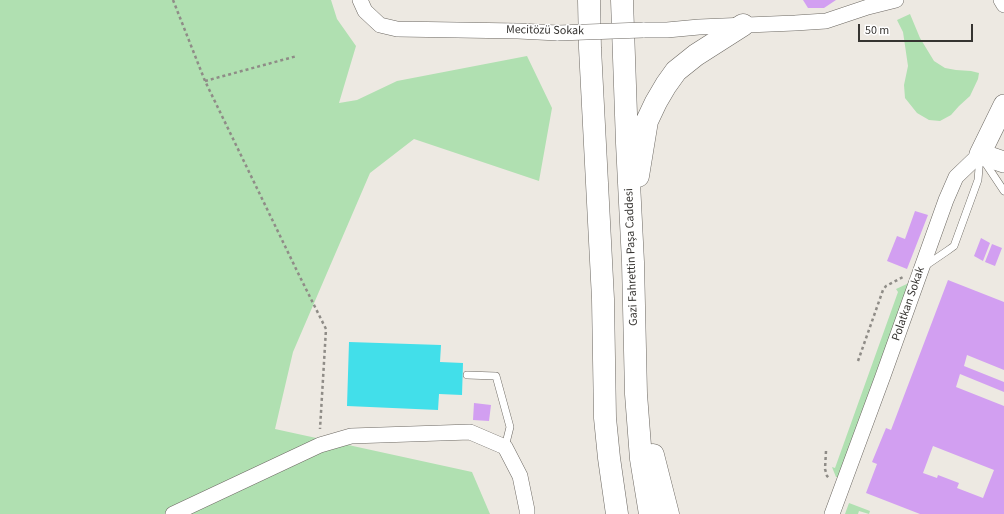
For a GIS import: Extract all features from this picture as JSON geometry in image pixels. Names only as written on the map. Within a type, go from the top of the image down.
[{"type":"highway","points":[[589,0],[603,299],[605,418],[617,514]]},
{"type":"highway","name":"Gazi Fahrettin Paşa Caddesi","points":[[622,0],[633,262],[636,394],[641,459],[650,514]]},
{"type":"highway","points":[[631,212],[647,121],[656,102],[676,71],[696,55],[743,25]]},
{"type":"highway","points":[[636,394],[668,514]]},
{"type":"main road","name":"Polatkan Sokak","points":[[980,154],[1004,105]]},
{"type":"main road","points":[[980,154],[1004,162]]},
{"type":"street","name":"Mecitözü Sokak","points":[[360,0],[365,11],[380,25],[397,30],[518,30],[558,33],[667,30],[826,21],[868,7],[896,0]]},
{"type":"street","points":[[1001,0],[1004,5]]},
{"type":"street","name":"Polatkan Sokak","points":[[832,514],[886,369],[946,200],[956,177],[980,154]]},
{"type":"street","points":[[173,514],[320,445],[351,436],[470,432],[505,447],[520,476],[527,514]]},
{"type":"lane","points":[[980,154],[1004,191]]},
{"type":"lane","points":[[921,268],[954,246],[978,180],[980,154]]},
{"type":"lane","points":[[467,375],[496,376],[510,427],[505,447]]},
{"type":"path","points":[[173,0],[205,81],[326,329],[320,445]]},
{"type":"path","points":[[205,81],[297,56]]},
{"type":"path","points":[[858,361],[883,290],[886,286],[921,268]]},
{"type":"path","points":[[826,451],[825,469],[827,476],[842,490]]},
{"type":"green space","points":[[0,0],[331,0],[337,19],[356,46],[339,103],[357,100],[397,81],[527,56],[552,108],[539,181],[414,139],[370,173],[293,352],[275,429],[472,472],[490,514],[0,514]]},
{"type":"green space","points":[[910,14],[920,38],[934,61],[945,68],[979,73],[978,79],[970,96],[951,115],[940,121],[929,120],[917,113],[905,98],[904,85],[908,66],[903,32],[897,20]]},
{"type":"green space","points":[[909,283],[838,477],[836,477],[832,467],[835,468],[898,292],[896,289]]},
{"type":"green space","points":[[849,503],[870,511],[869,514],[859,511],[858,514],[845,514]]},
{"type":"water","points":[[349,342],[441,345],[440,362],[463,363],[462,395],[439,394],[438,410],[347,406]]},
{"type":"building","points":[[803,0],[836,0],[824,8],[808,8]]},
{"type":"building","points":[[915,211],[928,215],[907,269],[887,261],[897,236],[905,239]]},
{"type":"building","points":[[981,238],[990,243],[983,261],[974,256]]},
{"type":"building","points":[[992,244],[1002,248],[995,266],[985,262]]},
{"type":"building","points":[[948,280],[1004,302],[1004,370],[967,355],[964,366],[1004,382],[1004,392],[960,374],[956,387],[1004,406],[1004,514],[920,514],[866,493],[877,464],[872,462],[886,428],[891,430]],"holes":[[[933,446],[994,470],[983,498],[957,488],[959,483],[938,475],[937,478],[923,473]]]},
{"type":"building","points":[[474,403],[491,405],[489,421],[473,420]]}]
